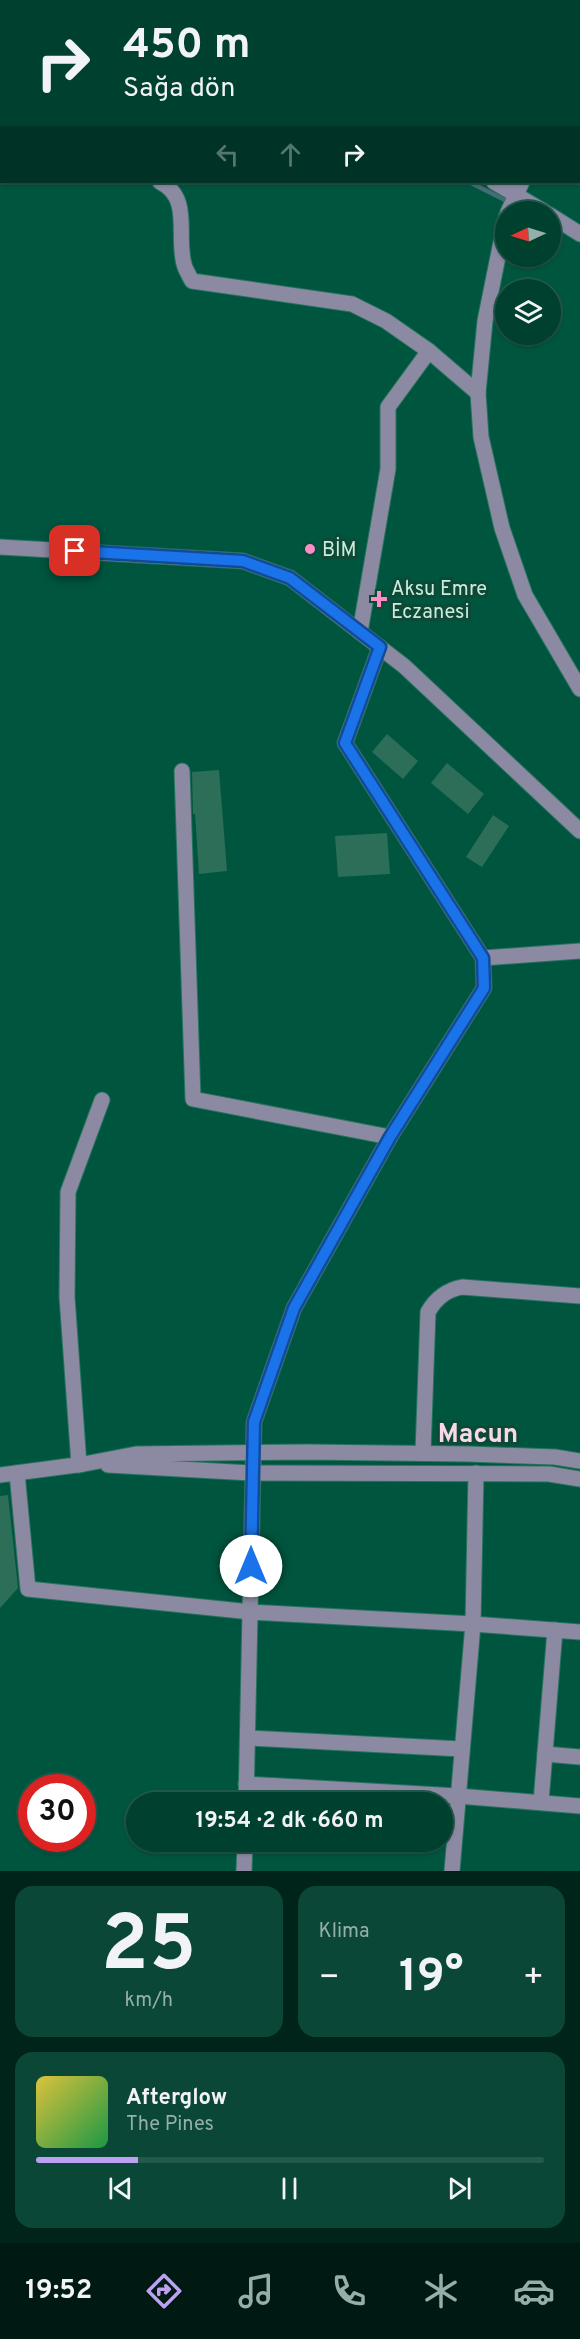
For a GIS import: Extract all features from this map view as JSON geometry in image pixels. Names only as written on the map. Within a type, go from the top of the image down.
[{"type":"street","points":[[162,183],[172,187],[180,202],[184,265],[192,281],[352,304],[386,321],[429,351],[478,393]]},
{"type":"street","points":[[495,183],[514,196]]},
{"type":"street","points":[[561,222],[580,234]]},
{"type":"street","points":[[495,267],[485,321],[478,393],[481,437],[502,528],[525,595],[580,690]]},
{"type":"street","points":[[360,632],[388,469],[388,407],[429,351]]},
{"type":"street","points":[[0,547],[243,561],[290,578],[404,666],[580,831]]},
{"type":"street","points":[[246,1792],[251,1612],[251,1473],[254,1422],[294,1308],[390,1137],[484,988],[483,958],[345,743],[380,647]]},
{"type":"street","points":[[182,771],[193,1098],[390,1137]]},
{"type":"street","points":[[483,958],[580,951]]},
{"type":"street","points":[[81,1464],[67,1297],[68,1192],[102,1100]]},
{"type":"street","points":[[423,1453],[428,1312],[439,1297],[462,1287],[580,1296]]},
{"type":"street","points":[[0,1475],[136,1454],[423,1453],[555,1457],[580,1461]]},
{"type":"street","points":[[81,1464],[251,1473],[549,1474],[580,1479]]},
{"type":"street","points":[[17,1473],[28,1589],[251,1612],[580,1632]]},
{"type":"street","points":[[452,1871],[473,1624],[476,1473]]},
{"type":"street","points":[[541,1802],[555,1630]]},
{"type":"street","points":[[248,1738],[462,1749]]},
{"type":"street","points":[[545,1754],[580,1757]]},
{"type":"street","points":[[246,1784],[458,1796],[580,1806]]},
{"type":"street","points":[[244,1871],[245,1852]]},
{"type":"building","points":[[387,734],[418,761],[403,779],[372,752]]},
{"type":"building","points":[[447,763],[484,794],[468,814],[431,783]]},
{"type":"building","points":[[219,770],[227,871],[199,874],[195,814],[193,814],[192,772]]},
{"type":"building","points":[[493,815],[509,826],[482,867],[466,857]]},
{"type":"building","points":[[387,833],[390,874],[338,877],[335,836]]},
{"type":"building","points":[[8,1495],[18,1588],[0,1608],[0,1496]]},
{"type":"waterway","points":[[471,183],[507,201]]},
{"type":"place","name":"BİM","points":[[310,549]]},
{"type":"place","name":"Aksu Emre Eczanesi","points":[[379,599]]},
{"type":"district","name":"Macun","points":[[478,1433]]},
{"type":"route","points":[[75,551],[243,561],[290,578],[380,647],[345,743],[483,958],[484,988],[390,1137],[294,1308],[254,1422],[251,1473],[251,1566]]}]
